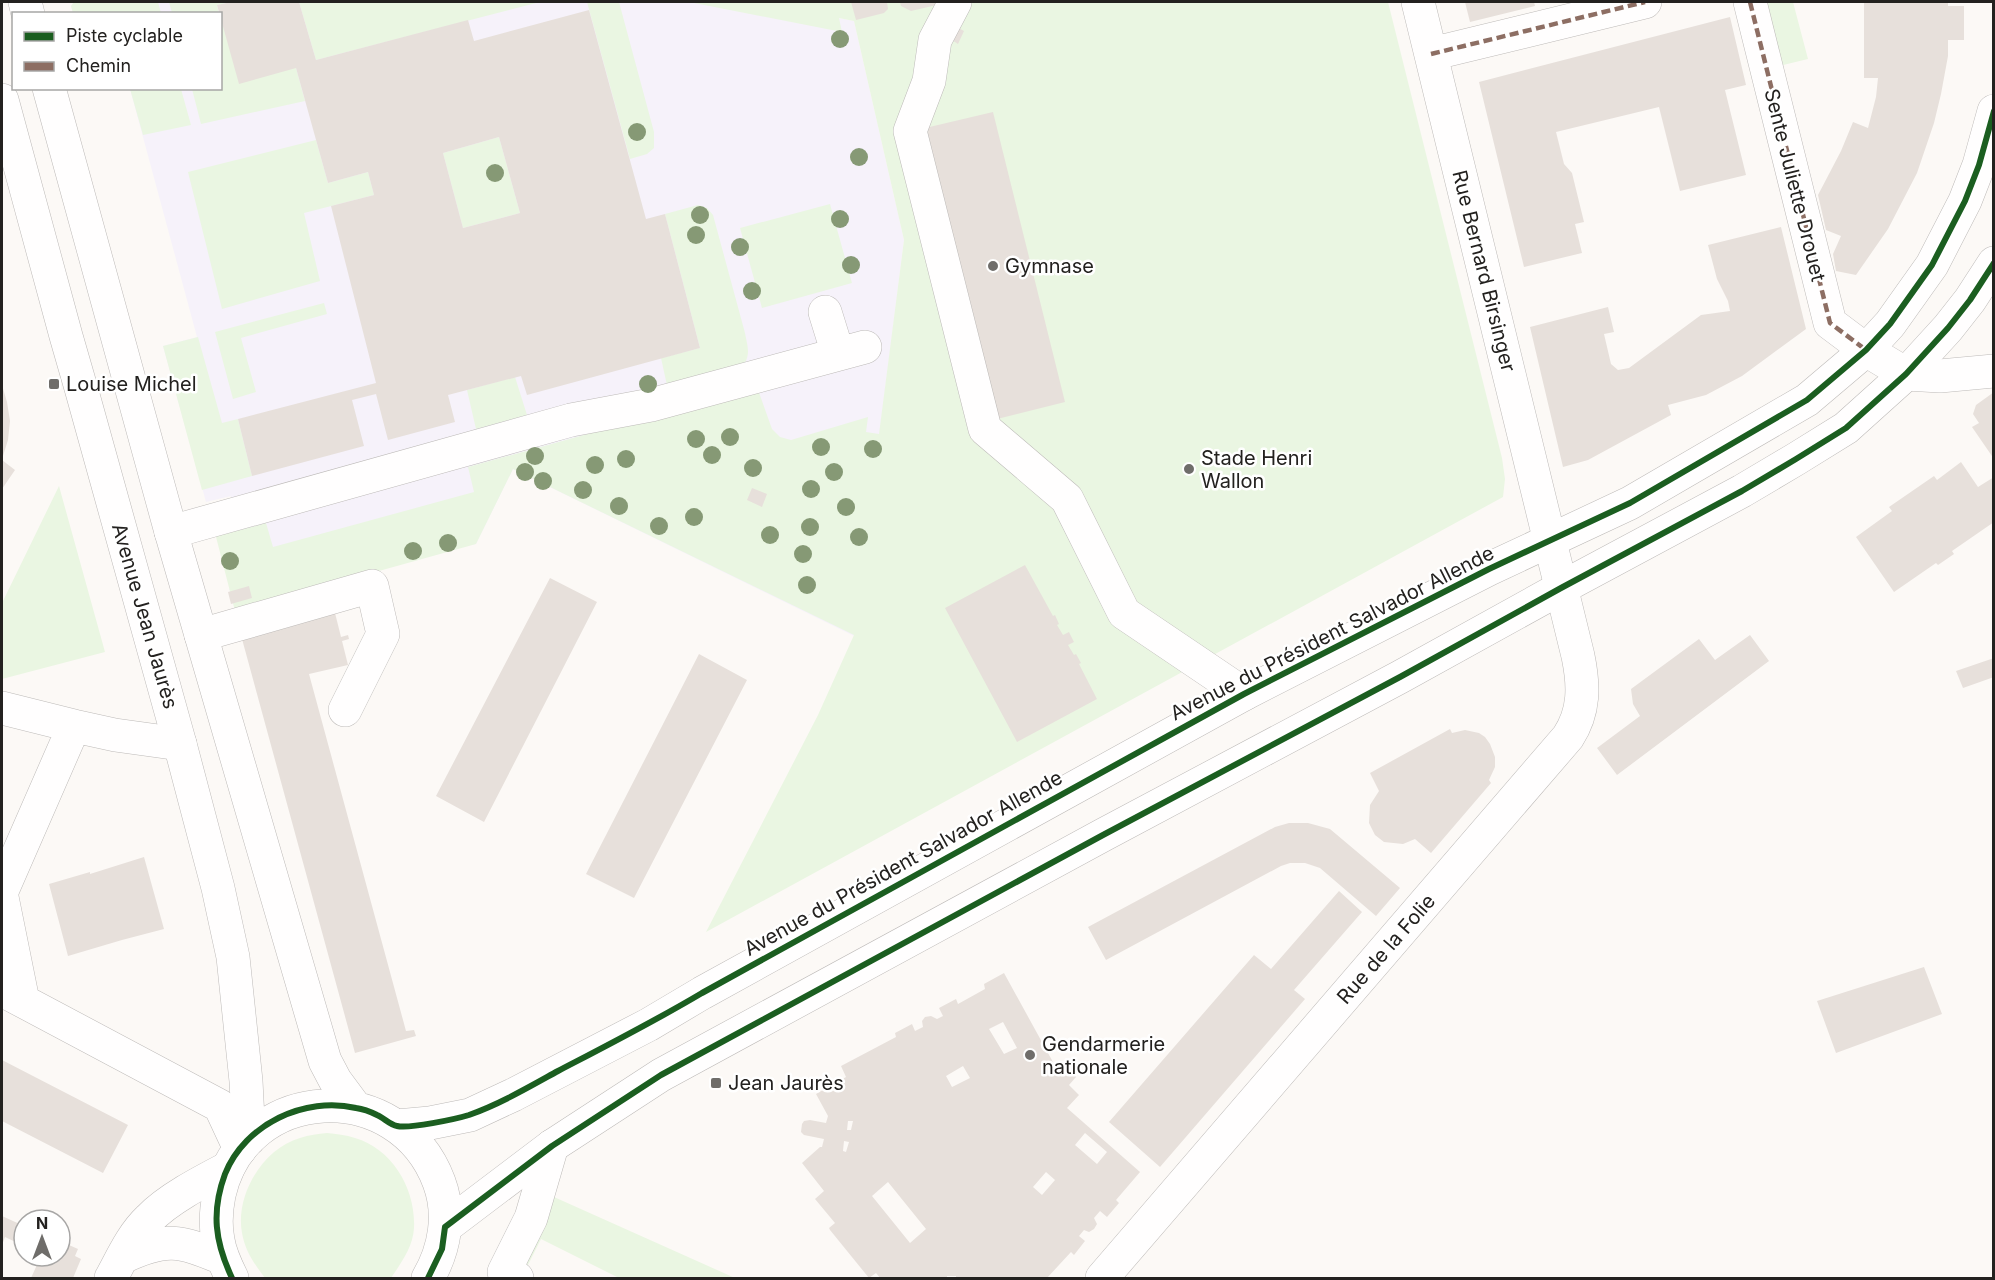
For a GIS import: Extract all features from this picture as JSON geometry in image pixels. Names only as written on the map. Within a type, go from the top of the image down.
[{"type":"main road","points":[[955,2],[935,40],[929,81],[910,131],[985,429],[1067,499],[1124,613],[1244,694]]},
{"type":"main road","name":"Rue Bernard Birsinger","points":[[1418,2],[1561,588]]},
{"type":"main road","points":[[1431,54],[1645,2]]},
{"type":"main road","name":"Sente Juliette Drouet","points":[[1750,2],[1830,323],[1866,350],[1906,374]]},
{"type":"main road","points":[[50,90],[171,532],[325,1061],[335,1080],[355,1107]]},
{"type":"main road","name":"Avenue Jean Jaurès","points":[[2,100],[218,888],[232,957],[246,1081],[239,1152]]},
{"type":"main road","name":"Avenue du Président Salvador Allende","points":[[397,1126],[470,1115],[513,1095],[648,1025],[1244,694],[1550,540],[1630,503],[1781,417],[1807,400],[1866,350],[1910,297],[1950,234],[1979,165],[1994,111]]},
{"type":"main road","points":[[445,1227],[552,1146],[661,1076],[1742,491],[1846,428],[1906,374],[1948,328],[1970,300],[1994,262]]},
{"type":"main road","points":[[171,532],[571,420],[651,405],[851,351],[825,312]]},
{"type":"main road","points":[[1906,374],[1940,376],[1994,371]]},
{"type":"main road","points":[[201,635],[372,586],[383,634],[345,710]]},
{"type":"main road","name":"Rue de la Folie","points":[[1102,1278],[1568,737],[1581,710],[1582,678],[1561,588]]},
{"type":"main road","points":[[2,708],[115,735],[180,744]]},
{"type":"main road","points":[[2,891],[74,726]]},
{"type":"main road","points":[[2,897],[12,996],[220,1106],[239,1152],[219,1194],[216,1221],[218,1240],[227,1268]]},
{"type":"main road","points":[[117,1268],[137,1233],[150,1217],[239,1152],[266,1124],[287,1113],[309,1107],[332,1105],[355,1107],[397,1126],[412,1138],[434,1170],[445,1208],[445,1227],[442,1249],[428,1278]]},
{"type":"main road","points":[[517,1278],[504,1272],[531,1218],[552,1146]]},
{"type":"main road","points":[[117,1268],[145,1247],[176,1242],[195,1246],[227,1268]]},
{"type":"shaded area","points":[[74,2],[757,2],[854,21],[904,240],[854,636],[513,469],[476,544],[229,590],[239,526],[231,496],[206,502],[163,346],[197,337],[130,90],[222,90],[222,12],[73,12],[71,6]]},
{"type":"green space","points":[[74,2],[158,2],[161,12],[73,12],[71,6]]},
{"type":"green space","points":[[169,2],[231,2],[217,5],[219,12],[172,12]]},
{"type":"green space","points":[[299,2],[540,2],[316,60]]},
{"type":"green space","points":[[587,2],[619,2],[654,132],[654,148],[647,154],[630,159]]},
{"type":"green space","name":"Stade Henri Wallon","points":[[689,2],[1388,2],[1502,458],[1505,479],[1503,497],[706,932],[818,715],[854,635],[513,469],[476,544],[235,611],[215,533],[240,530],[266,523],[273,547],[474,492],[468,467],[757,387],[772,429],[780,437],[791,440],[868,417],[866,432],[879,434],[904,240],[854,21],[839,18],[842,32]]},
{"type":"green space","points":[[1762,2],[1793,2],[1808,59],[1779,66]]},
{"type":"green space","points":[[222,19],[296,68],[305,101],[201,124],[192,90],[222,90]]},
{"type":"green space","points":[[130,90],[181,90],[191,125],[143,135]]},
{"type":"green space","points":[[499,137],[520,213],[463,228],[443,153]]},
{"type":"green space","points":[[316,140],[328,183],[368,172],[374,195],[304,213],[320,281],[222,309],[188,172]]},
{"type":"green space","points":[[830,204],[852,283],[762,308],[740,228]]},
{"type":"green space","points":[[698,205],[707,208],[713,215],[745,333],[748,355],[742,368],[668,390],[661,358],[700,348],[665,214]]},
{"type":"green space","points":[[324,303],[327,314],[241,338],[256,392],[233,399],[215,332]]},
{"type":"green space","points":[[198,337],[222,423],[238,419],[252,476],[202,490],[163,346]]},
{"type":"green space","points":[[515,377],[527,415],[476,429],[467,390]]},
{"type":"green space","points":[[59,486],[105,652],[2,679],[2,603]]},
{"type":"green space","points":[[327,1133],[355,1138],[381,1151],[400,1173],[406,1186],[414,1214],[413,1235],[406,1254],[391,1278],[265,1278],[248,1252],[243,1240],[241,1219],[247,1190],[254,1176],[274,1152],[286,1144],[303,1137]]},
{"type":"green space","points":[[554,1197],[735,1278],[619,1278],[541,1239],[528,1265],[522,1261]]},
{"type":"building","points":[[231,2],[299,2],[316,60],[468,20],[474,41],[589,10],[646,219],[665,214],[700,348],[527,395],[521,376],[448,395],[455,422],[388,440],[376,394],[352,400],[364,446],[252,476],[238,419],[376,383],[331,206],[374,195],[368,172],[328,183],[296,68],[239,84],[222,23],[222,12],[219,12],[217,5]],"holes":[[[499,137],[520,213],[463,228],[443,153]]]},
{"type":"building","points":[[851,2],[887,2],[888,9],[884,13],[856,20]]},
{"type":"building","points":[[900,2],[943,2],[911,11],[901,6]]},
{"type":"building","points":[[1465,2],[1534,2],[1535,6],[1470,22]]},
{"type":"building","points":[[1864,2],[1948,2],[1948,6],[1964,6],[1964,40],[1948,40],[1948,56],[1941,94],[1917,173],[1888,229],[1856,275],[1836,271],[1833,254],[1841,236],[1826,230],[1818,195],[1853,122],[1868,128],[1876,97],[1878,78],[1864,78]]},
{"type":"building","points":[[1730,17],[1746,85],[1725,90],[1746,175],[1680,191],[1659,107],[1556,132],[1564,164],[1572,173],[1584,222],[1575,224],[1582,253],[1524,267],[1479,82]]},
{"type":"building","points":[[955,26],[964,31],[958,44],[949,38]]},
{"type":"building","name":"Gymnase","points":[[993,112],[1065,402],[993,420],[921,129]]},
{"type":"building","points":[[1781,227],[1806,329],[1742,376],[1706,395],[1668,405],[1671,415],[1588,460],[1563,467],[1530,327],[1608,307],[1614,332],[1604,334],[1611,364],[1618,370],[1629,368],[1701,315],[1730,311],[1728,301],[1717,279],[1708,245]]},
{"type":"building","points":[[2,385],[10,421],[8,440],[2,459]]},
{"type":"building","points":[[1994,392],[1994,459],[1972,427],[1979,423],[1973,414],[1976,405]]},
{"type":"building","points":[[2,460],[15,470],[2,489]]},
{"type":"building","points":[[1961,462],[1978,487],[1994,477],[1994,522],[1952,551],[1954,554],[1938,565],[1936,563],[1894,592],[1856,537],[1892,511],[1889,507],[1934,476],[1937,480]]},
{"type":"building","points":[[752,488],[767,494],[762,507],[747,500]]},
{"type":"building","points":[[1025,565],[1053,616],[1055,615],[1059,624],[1057,625],[1063,635],[1069,632],[1074,642],[1068,645],[1081,663],[1079,664],[1097,699],[1017,742],[945,608]]},
{"type":"building","points":[[550,578],[597,602],[484,822],[436,796]]},
{"type":"building","points":[[249,586],[252,598],[231,604],[228,592]]},
{"type":"building","points":[[335,613],[341,637],[348,635],[349,639],[342,641],[348,665],[309,674],[406,1031],[414,1030],[416,1036],[355,1053],[242,639]]},
{"type":"building","points":[[1750,635],[1769,661],[1617,775],[1597,748],[1640,716],[1633,704],[1631,689],[1699,639],[1715,660]]},
{"type":"building","points":[[699,654],[747,680],[634,898],[586,874]]},
{"type":"building","points":[[1994,658],[1994,677],[1963,688],[1956,671]]},
{"type":"building","points":[[1450,729],[1452,733],[1465,730],[1485,737],[1495,757],[1495,767],[1489,780],[1491,783],[1431,853],[1415,839],[1403,844],[1384,842],[1375,835],[1369,823],[1370,805],[1379,791],[1370,773]]},
{"type":"building","points":[[1289,823],[1308,823],[1330,829],[1400,888],[1376,916],[1320,868],[1305,863],[1290,863],[1106,960],[1088,927],[1275,827]]},
{"type":"building","points":[[144,857],[164,929],[68,956],[49,884]]},
{"type":"building","points":[[1339,891],[1362,912],[1294,990],[1305,999],[1160,1167],[1109,1122],[1254,955],[1271,969]]},
{"type":"building","points":[[1924,967],[1942,1014],[1836,1053],[1817,1001]]},
{"type":"building","points":[[1004,973],[1059,1073],[1069,1067],[1074,1070],[1076,1077],[1069,1085],[1079,1095],[1067,1108],[1140,1172],[1116,1200],[1119,1203],[1107,1217],[1100,1211],[1094,1218],[1097,1224],[1094,1229],[1089,1232],[1084,1230],[1079,1236],[1085,1241],[1074,1255],[1071,1252],[1047,1278],[956,1278],[956,1276],[947,1276],[947,1278],[880,1278],[876,1273],[869,1278],[830,1230],[829,1228],[835,1223],[815,1199],[824,1191],[802,1163],[822,1147],[824,1139],[804,1135],[801,1132],[802,1124],[810,1120],[826,1123],[828,1116],[816,1094],[846,1077],[841,1066],[896,1037],[895,1033],[912,1024],[915,1031],[923,1027],[922,1021],[925,1017],[931,1016],[937,1019],[943,1016],[939,1008],[956,999],[958,1004],[985,989],[984,984]],"holes":[[[1003,1022],[1017,1048],[1004,1054],[989,1029]],[[963,1066],[970,1078],[952,1087],[946,1076]],[[848,1121],[853,1121],[851,1130],[847,1130]],[[1085,1133],[1107,1152],[1097,1164],[1075,1145]],[[844,1141],[849,1142],[846,1152],[843,1151]],[[1046,1172],[1055,1180],[1042,1195],[1033,1187]],[[888,1182],[926,1229],[910,1243],[872,1196]]]},
{"type":"building","points":[[2,1060],[128,1125],[103,1173],[2,1121]]},
{"type":"building","points":[[2,1216],[12,1221],[12,1240],[5,1237],[2,1245]]},
{"type":"building","points":[[72,1246],[78,1249],[75,1256],[81,1259],[73,1278],[31,1278],[36,1268],[72,1268]]},
{"type":"marked path","points":[[1431,54],[1645,2]]},
{"type":"marked path","points":[[1750,2],[1830,323],[1866,350]]},
{"type":"cycle path","points":[[232,1278],[222,1252],[217,1227],[218,1201],[225,1174],[234,1156],[247,1141],[262,1128],[279,1118],[297,1110],[337,1105],[359,1108],[380,1116],[389,1123],[403,1127],[444,1121],[481,1111],[648,1023],[1244,694],[1489,569],[1630,503],[1807,400],[1866,350],[1890,324],[1932,265],[1965,201],[1979,165],[1994,111]]},
{"type":"cycle path","points":[[428,1278],[442,1249],[445,1227],[552,1146],[661,1075],[1742,491],[1846,428],[1906,374],[1948,328],[1994,263]]},
{"type":"place","name":"Gymnase","points":[[993,266]]},
{"type":"place","name":"Louise Michel","points":[[54,384]]},
{"type":"place","name":"Stade Henri Wallon","points":[[1189,469]]},
{"type":"place","name":"Gendarmerie nationale","points":[[1030,1055]]},
{"type":"place","name":"Jean Jaurès","points":[[716,1083]]}]
